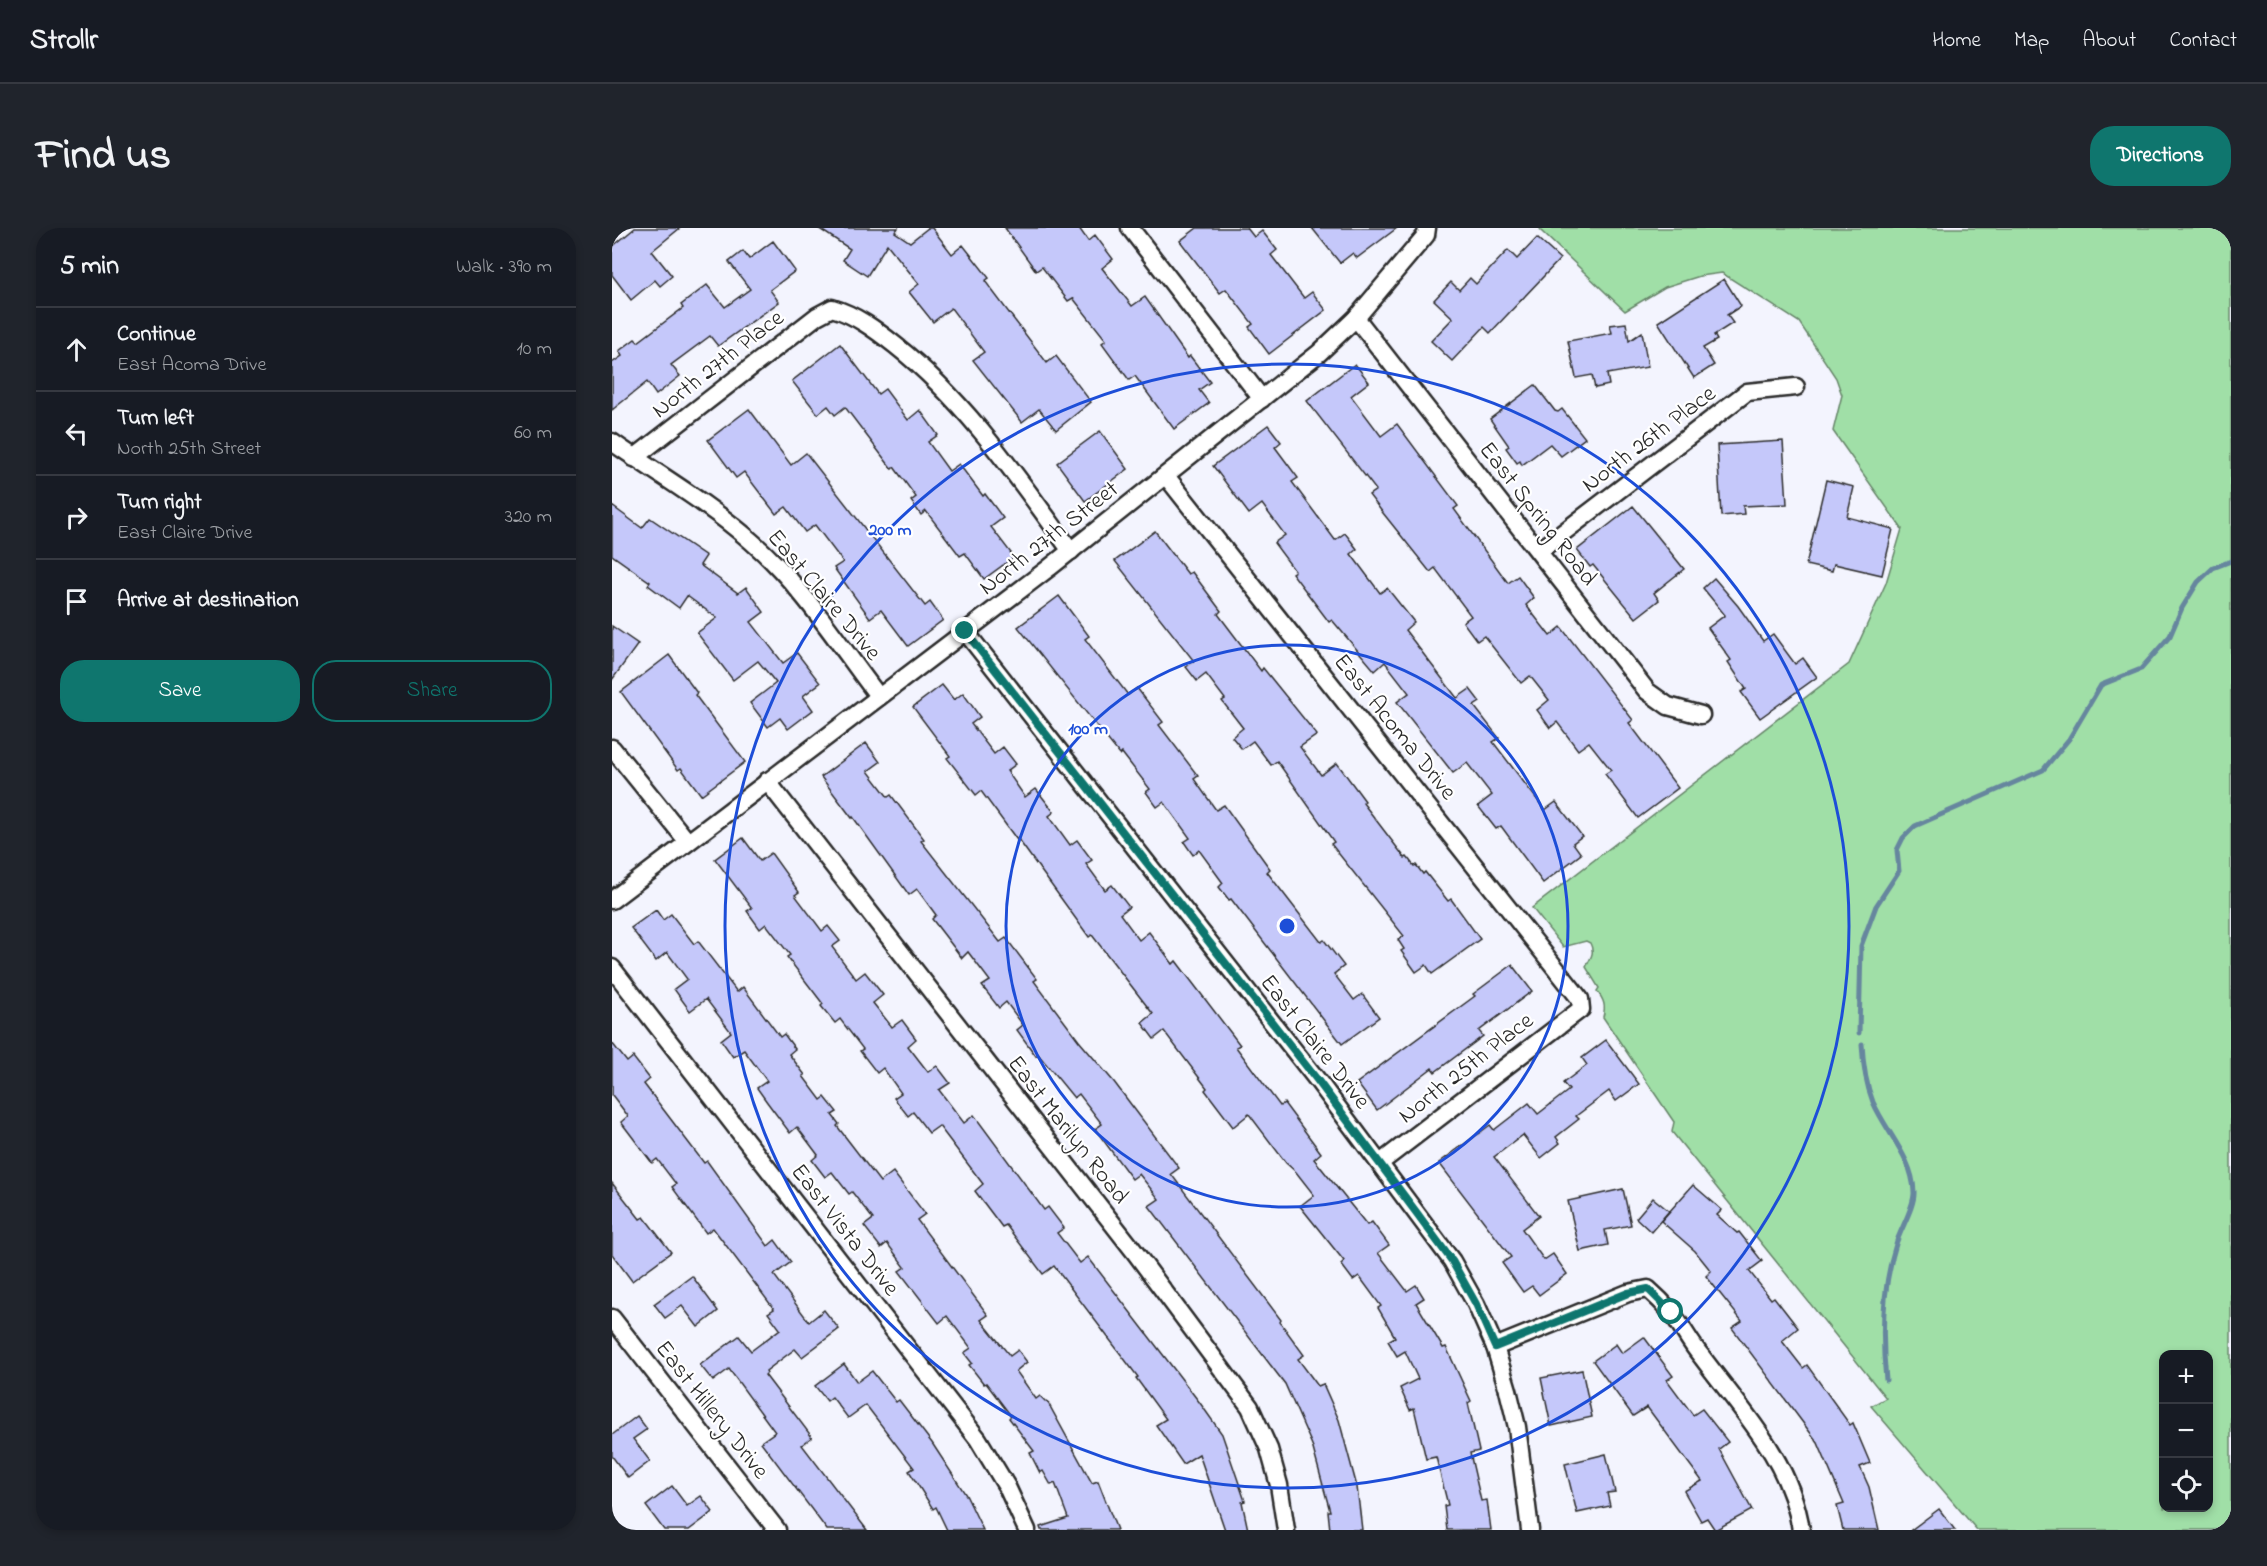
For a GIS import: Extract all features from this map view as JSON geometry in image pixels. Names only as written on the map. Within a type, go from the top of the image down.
[{"type":"street","points":[[1130,228],[1262,399]]},
{"type":"street","name":"North 27th Street","points":[[612,900],[1071,551],[1319,353],[1356,318],[1426,236],[1427,228]]},
{"type":"street","name":"North 27th Place","points":[[634,458],[817,316],[832,308],[847,312],[924,368],[961,406],[1071,551]]},
{"type":"street","name":"East Spring Road","points":[[1356,318],[1647,691],[1668,706],[1701,715]]},
{"type":"street","name":"North 26th Place","points":[[1539,551],[1747,392],[1796,387]]},
{"type":"street","name":"East Claire Drive","points":[[612,442],[714,511],[752,542],[803,596],[879,697]]},
{"type":"street","name":"East Acoma Drive","points":[[1166,476],[1553,962],[1580,999],[1581,1009]]},
{"type":"street","name":"East Claire Drive","points":[[965,631],[1318,1081],[1452,1261],[1476,1304],[1495,1347],[1517,1426],[1530,1530]]},
{"type":"street","points":[[612,748],[688,842]]},
{"type":"street","name":"East Marilyn Road","points":[[767,781],[1134,1251],[1250,1407],[1269,1449],[1279,1485],[1286,1530]]},
{"type":"street","name":"East Vista Drive","points":[[612,968],[972,1431],[1007,1487],[1027,1530]]},
{"type":"street","name":"North 25th Place","points":[[1380,1163],[1581,1009]]},
{"type":"street","points":[[1495,1347],[1628,1293],[1648,1289],[1671,1312],[1700,1355],[1758,1429],[1785,1475],[1801,1530]]},
{"type":"street","name":"East Hillery Drive","points":[[612,1318],[777,1530]]},
{"type":"green space","points":[[1541,228],[2231,228],[2231,1530],[1977,1530],[1871,1406],[1886,1398],[1672,1132],[1674,1122],[1603,1017],[1604,1006],[1597,991],[1599,988],[1586,967],[1592,952],[1590,943],[1586,941],[1563,947],[1532,908],[1849,664],[1886,583],[1902,529],[1833,431],[1842,395],[1836,378],[1799,322],[1722,273],[1700,276],[1665,287],[1625,311],[1540,230]]},
{"type":"building","points":[[635,228],[680,228],[652,251],[672,276],[660,286],[655,280],[631,300],[612,275],[612,247]]},
{"type":"building","points":[[818,228],[898,228],[895,232],[910,242],[928,228],[932,228],[952,254],[963,245],[989,278],[985,281],[1047,363],[1056,356],[1091,402],[1056,430],[1039,409],[1022,422],[973,360],[984,352],[951,308],[933,322],[909,292],[919,284],[887,244],[867,276],[843,260],[850,249]]},
{"type":"building","points":[[1005,228],[1079,228],[1088,241],[1095,235],[1113,259],[1102,268],[1132,306],[1145,297],[1188,358],[1190,356],[1210,382],[1199,390],[1209,403],[1174,429],[1135,376],[1129,380],[1102,343],[1106,340],[1073,298],[1068,301],[1042,267],[1036,271]]},
{"type":"building","points":[[1197,228],[1247,228],[1254,237],[1262,231],[1277,250],[1271,255],[1304,298],[1312,292],[1326,310],[1269,354],[1249,327],[1253,324],[1226,289],[1220,293],[1180,241]]},
{"type":"building","points":[[1312,228],[1397,228],[1357,258],[1353,253],[1340,263]]},
{"type":"building","points":[[1537,238],[1560,259],[1490,333],[1484,327],[1452,361],[1431,341],[1453,318],[1434,300],[1451,282],[1459,290],[1470,278],[1476,284],[1508,250],[1517,259]]},
{"type":"building","points":[[773,241],[795,271],[770,290],[779,302],[718,346],[710,336],[671,365],[680,376],[656,395],[647,382],[612,410],[612,363],[622,356],[619,351],[635,339],[638,342],[683,308],[681,305],[707,285],[725,307],[750,289],[729,262],[743,251],[749,259]]},
{"type":"building","points":[[1724,279],[1741,306],[1727,315],[1733,323],[1714,335],[1717,340],[1703,348],[1714,365],[1694,378],[1658,322]]},
{"type":"building","points":[[1626,323],[1629,341],[1642,332],[1648,367],[1607,374],[1609,385],[1595,388],[1592,375],[1576,378],[1568,341],[1612,333],[1610,325]]},
{"type":"building","points":[[840,344],[878,394],[885,389],[908,420],[920,410],[938,435],[928,442],[949,471],[959,464],[1003,518],[991,527],[1014,557],[984,579],[965,553],[960,556],[926,511],[921,515],[911,501],[916,497],[845,407],[835,415],[828,406],[818,414],[792,381]]},
{"type":"building","points":[[1355,364],[1369,382],[1351,396],[1381,436],[1397,424],[1458,506],[1454,509],[1508,583],[1518,576],[1534,598],[1526,605],[1550,636],[1561,627],[1633,720],[1629,723],[1678,788],[1638,818],[1605,774],[1611,770],[1589,742],[1578,750],[1557,722],[1550,728],[1537,710],[1549,700],[1530,676],[1521,683],[1484,636],[1477,641],[1463,622],[1471,616],[1435,568],[1430,572],[1369,495],[1376,490],[1307,401]]},
{"type":"building","points":[[1535,385],[1555,411],[1562,409],[1585,438],[1561,456],[1550,444],[1522,465],[1520,461],[1517,463],[1506,448],[1509,446],[1490,419]]},
{"type":"building","points":[[749,409],[791,465],[806,453],[925,606],[930,602],[943,620],[908,646],[881,610],[870,618],[834,568],[843,562],[815,525],[805,532],[786,507],[776,514],[744,472],[736,478],[708,440]]},
{"type":"building","points":[[1268,425],[1281,442],[1275,447],[1298,478],[1292,482],[1335,540],[1345,533],[1357,549],[1351,554],[1380,593],[1387,588],[1414,622],[1405,630],[1457,698],[1470,689],[1480,702],[1474,706],[1499,738],[1493,742],[1545,810],[1556,802],[1582,836],[1573,843],[1581,854],[1543,883],[1501,826],[1496,829],[1478,806],[1492,795],[1467,763],[1453,773],[1397,702],[1409,693],[1385,662],[1375,671],[1332,620],[1329,622],[1292,573],[1295,571],[1274,543],[1285,535],[1262,504],[1249,514],[1213,466]]},
{"type":"building","points":[[1100,431],[1128,469],[1085,501],[1057,463]]},
{"type":"building","points":[[1783,441],[1787,504],[1743,506],[1744,514],[1721,516],[1717,445]]},
{"type":"building","points":[[1826,480],[1854,487],[1847,517],[1893,529],[1882,575],[1834,564],[1832,571],[1806,565]]},
{"type":"building","points":[[612,506],[642,528],[650,518],[706,556],[700,565],[738,593],[746,587],[764,612],[751,622],[783,663],[797,653],[820,683],[803,696],[813,710],[788,729],[780,718],[768,727],[750,703],[776,683],[758,661],[733,680],[697,633],[717,618],[687,596],[679,608],[648,585],[650,582],[612,555]]},
{"type":"building","points":[[1633,506],[1684,569],[1654,593],[1659,600],[1636,618],[1593,565],[1590,567],[1577,550]]},
{"type":"building","points":[[1155,531],[1188,574],[1192,572],[1221,611],[1218,614],[1261,671],[1263,668],[1317,735],[1300,747],[1321,775],[1337,763],[1365,801],[1363,803],[1405,858],[1407,857],[1414,866],[1416,865],[1423,874],[1425,872],[1448,901],[1451,899],[1480,939],[1432,974],[1426,965],[1416,972],[1401,951],[1404,949],[1398,940],[1404,936],[1331,844],[1334,842],[1277,761],[1271,765],[1253,741],[1242,749],[1232,737],[1243,728],[1222,701],[1225,699],[1206,674],[1197,681],[1186,667],[1194,661],[1115,561]]},
{"type":"building","points":[[1714,578],[1763,641],[1773,634],[1795,664],[1803,658],[1817,677],[1760,718],[1741,692],[1746,689],[1728,662],[1731,660],[1708,628],[1725,615],[1703,588]]},
{"type":"building","points":[[1059,596],[1089,636],[1085,639],[1128,695],[1137,688],[1163,722],[1159,725],[1198,776],[1194,779],[1216,810],[1224,805],[1270,869],[1267,872],[1321,942],[1324,940],[1344,966],[1334,974],[1354,1000],[1362,994],[1379,1017],[1342,1044],[1231,899],[1229,900],[1219,887],[1223,883],[1199,850],[1193,855],[1184,842],[1190,838],[1164,802],[1157,807],[1146,792],[1150,789],[1018,627]]},
{"type":"building","points":[[612,626],[638,644],[612,680]]},
{"type":"building","points":[[669,655],[697,693],[695,695],[745,762],[701,795],[681,768],[678,770],[621,692]]},
{"type":"building","points":[[942,685],[954,700],[963,693],[980,717],[971,724],[994,754],[1003,747],[1016,764],[1007,771],[1025,797],[1036,789],[1054,812],[1049,816],[1070,845],[1077,840],[1092,860],[1086,864],[1105,890],[1112,885],[1129,907],[1120,914],[1139,940],[1149,932],[1173,964],[1176,961],[1240,1045],[1236,1047],[1280,1106],[1284,1103],[1321,1153],[1314,1159],[1367,1225],[1372,1222],[1389,1245],[1378,1253],[1407,1291],[1416,1285],[1424,1298],[1416,1303],[1443,1348],[1446,1347],[1471,1401],[1468,1403],[1479,1451],[1470,1453],[1481,1501],[1487,1500],[1491,1530],[1447,1530],[1444,1506],[1448,1505],[1436,1457],[1426,1459],[1414,1408],[1410,1410],[1400,1388],[1418,1379],[1405,1351],[1397,1356],[1388,1341],[1395,1337],[1378,1308],[1381,1306],[1359,1276],[1353,1280],[1341,1264],[1344,1261],[1300,1206],[1314,1195],[1296,1172],[1286,1163],[1249,1114],[1233,1127],[1164,1031],[1154,1039],[1142,1023],[1153,1014],[1092,935],[1089,937],[981,791],[976,795],[947,758],[950,756],[913,707]]},
{"type":"building","points":[[866,743],[880,762],[868,771],[888,797],[891,795],[924,839],[921,841],[1000,942],[1006,938],[1037,979],[1034,981],[1079,1041],[1114,1082],[1179,1168],[1171,1174],[1281,1320],[1280,1322],[1304,1355],[1298,1359],[1318,1386],[1323,1384],[1339,1420],[1357,1487],[1362,1530],[1330,1530],[1328,1511],[1330,1511],[1312,1445],[1285,1384],[1149,1206],[1159,1199],[1139,1174],[1132,1179],[1095,1129],[1102,1124],[1079,1094],[1074,1098],[1038,1054],[1036,1056],[1017,1030],[1023,1025],[1006,1002],[999,1008],[982,986],[990,981],[968,952],[962,958],[932,919],[936,915],[917,889],[909,895],[821,777]]},
{"type":"building","points":[[743,838],[760,861],[771,853],[799,892],[795,895],[822,931],[828,926],[840,941],[832,947],[856,979],[865,972],[883,995],[873,1003],[892,1027],[902,1020],[916,1039],[908,1046],[928,1072],[937,1066],[950,1083],[939,1090],[964,1123],[974,1115],[1044,1210],[1048,1207],[1064,1228],[1057,1233],[1080,1263],[1088,1257],[1200,1403],[1222,1434],[1245,1501],[1242,1502],[1248,1530],[1225,1530],[1199,1454],[1183,1464],[1156,1425],[1166,1419],[1136,1378],[1138,1377],[1054,1266],[1043,1274],[1006,1225],[1002,1227],[975,1191],[983,1184],[939,1126],[929,1133],[913,1112],[908,1116],[894,1098],[901,1093],[883,1068],[877,1073],[860,1051],[863,1049],[840,1019],[835,1023],[821,1006],[823,1004],[787,957],[790,955],[766,924],[760,929],[747,911],[752,908],[715,859]]},
{"type":"building","points":[[656,910],[663,920],[671,914],[694,944],[698,941],[737,992],[743,987],[780,1037],[784,1034],[795,1049],[789,1054],[805,1075],[803,1076],[821,1100],[825,1097],[837,1112],[832,1115],[839,1124],[837,1126],[880,1182],[893,1172],[925,1214],[917,1220],[988,1315],[981,1320],[1010,1356],[1018,1350],[1027,1362],[1016,1371],[1036,1399],[1040,1396],[1047,1401],[1092,1483],[1098,1481],[1117,1530],[1041,1530],[1040,1527],[1068,1518],[1055,1483],[1051,1485],[1043,1471],[1040,1473],[1030,1453],[1034,1451],[1009,1418],[1011,1416],[969,1365],[972,1363],[964,1353],[971,1348],[947,1316],[939,1323],[899,1271],[905,1267],[887,1243],[881,1248],[864,1226],[873,1219],[852,1192],[849,1194],[832,1172],[825,1177],[812,1160],[818,1155],[797,1127],[790,1133],[757,1088],[767,1081],[744,1050],[733,1057],[721,1040],[731,1032],[706,999],[690,1011],[674,989],[687,979],[667,952],[656,961],[631,928]]},
{"type":"building","points":[[1512,965],[1532,991],[1479,1031],[1483,1036],[1435,1072],[1432,1068],[1377,1110],[1357,1083],[1475,996],[1473,994]]},
{"type":"building","points":[[1606,1040],[1639,1084],[1616,1101],[1609,1091],[1576,1116],[1579,1119],[1556,1137],[1560,1143],[1541,1158],[1523,1135],[1494,1157],[1539,1216],[1522,1229],[1544,1260],[1553,1254],[1567,1274],[1539,1295],[1532,1286],[1523,1292],[1502,1263],[1511,1257],[1439,1163],[1490,1125],[1494,1130],[1529,1103],[1538,1114],[1569,1090],[1563,1083],[1587,1065],[1582,1058]]},
{"type":"building","points":[[612,1043],[627,1062],[633,1057],[650,1079],[644,1084],[704,1163],[707,1161],[768,1246],[775,1240],[791,1262],[774,1275],[809,1322],[824,1310],[839,1329],[802,1357],[795,1349],[766,1371],[765,1375],[812,1437],[802,1445],[867,1530],[827,1530],[761,1442],[775,1432],[729,1369],[713,1381],[700,1365],[739,1336],[751,1351],[780,1329],[768,1313],[774,1309],[713,1228],[706,1233],[672,1187],[676,1184],[657,1159],[652,1163],[621,1122],[628,1116],[612,1095]]},
{"type":"building","points":[[612,1183],[640,1219],[644,1217],[671,1252],[632,1281],[612,1254]]},
{"type":"building","points":[[1693,1185],[1722,1210],[1717,1215],[1737,1233],[1739,1232],[1762,1261],[1749,1271],[1771,1299],[1774,1297],[1798,1328],[1782,1341],[1803,1368],[1807,1365],[1850,1425],[1853,1423],[1870,1463],[1860,1467],[1869,1487],[1879,1530],[1843,1530],[1837,1506],[1844,1504],[1818,1443],[1732,1328],[1742,1321],[1706,1276],[1711,1271],[1695,1251],[1661,1221]]},
{"type":"building","points":[[1623,1189],[1631,1225],[1605,1230],[1608,1245],[1580,1251],[1568,1201]]},
{"type":"building","points":[[1653,1198],[1669,1211],[1651,1232],[1636,1218]]},
{"type":"building","points":[[692,1276],[718,1311],[698,1327],[682,1306],[665,1318],[654,1304]]},
{"type":"building","points":[[1644,1337],[1673,1376],[1667,1380],[1693,1415],[1702,1409],[1728,1442],[1719,1449],[1752,1510],[1715,1530],[1707,1518],[1701,1521],[1684,1491],[1702,1481],[1647,1407],[1633,1416],[1593,1361],[1616,1344],[1622,1353]]},
{"type":"building","points":[[844,1364],[857,1382],[872,1371],[896,1402],[899,1400],[932,1443],[966,1495],[983,1530],[947,1530],[936,1507],[933,1509],[909,1471],[914,1468],[866,1405],[848,1418],[832,1397],[827,1401],[815,1386]]},
{"type":"building","points":[[1582,1370],[1592,1417],[1551,1426],[1541,1378]]},
{"type":"building","points":[[637,1416],[647,1429],[633,1439],[650,1461],[628,1478],[612,1456],[612,1435]]},
{"type":"building","points":[[1606,1454],[1615,1492],[1607,1493],[1610,1506],[1577,1513],[1565,1464]]},
{"type":"building","points":[[672,1486],[687,1506],[701,1496],[713,1512],[689,1530],[664,1530],[646,1506]]},
{"type":"building","points":[[1939,1509],[1955,1530],[1911,1530]]},
{"type":"waterway","points":[[1859,1033],[1861,946],[1876,906],[1899,871],[1897,850],[1903,838],[1915,826],[2043,770],[2069,739],[2101,685],[2141,669],[2170,636],[2182,608],[2198,582],[2213,568],[2231,561]]},
{"type":"waterway","points":[[1862,1044],[1870,1095],[1904,1156],[1914,1192],[1914,1198],[1891,1261],[1885,1294],[1883,1345],[1886,1380]]},
{"type":"route","points":[[965,631],[1318,1081],[1416,1212],[1452,1261],[1476,1304],[1495,1347],[1628,1293],[1648,1289],[1671,1312]]}]
